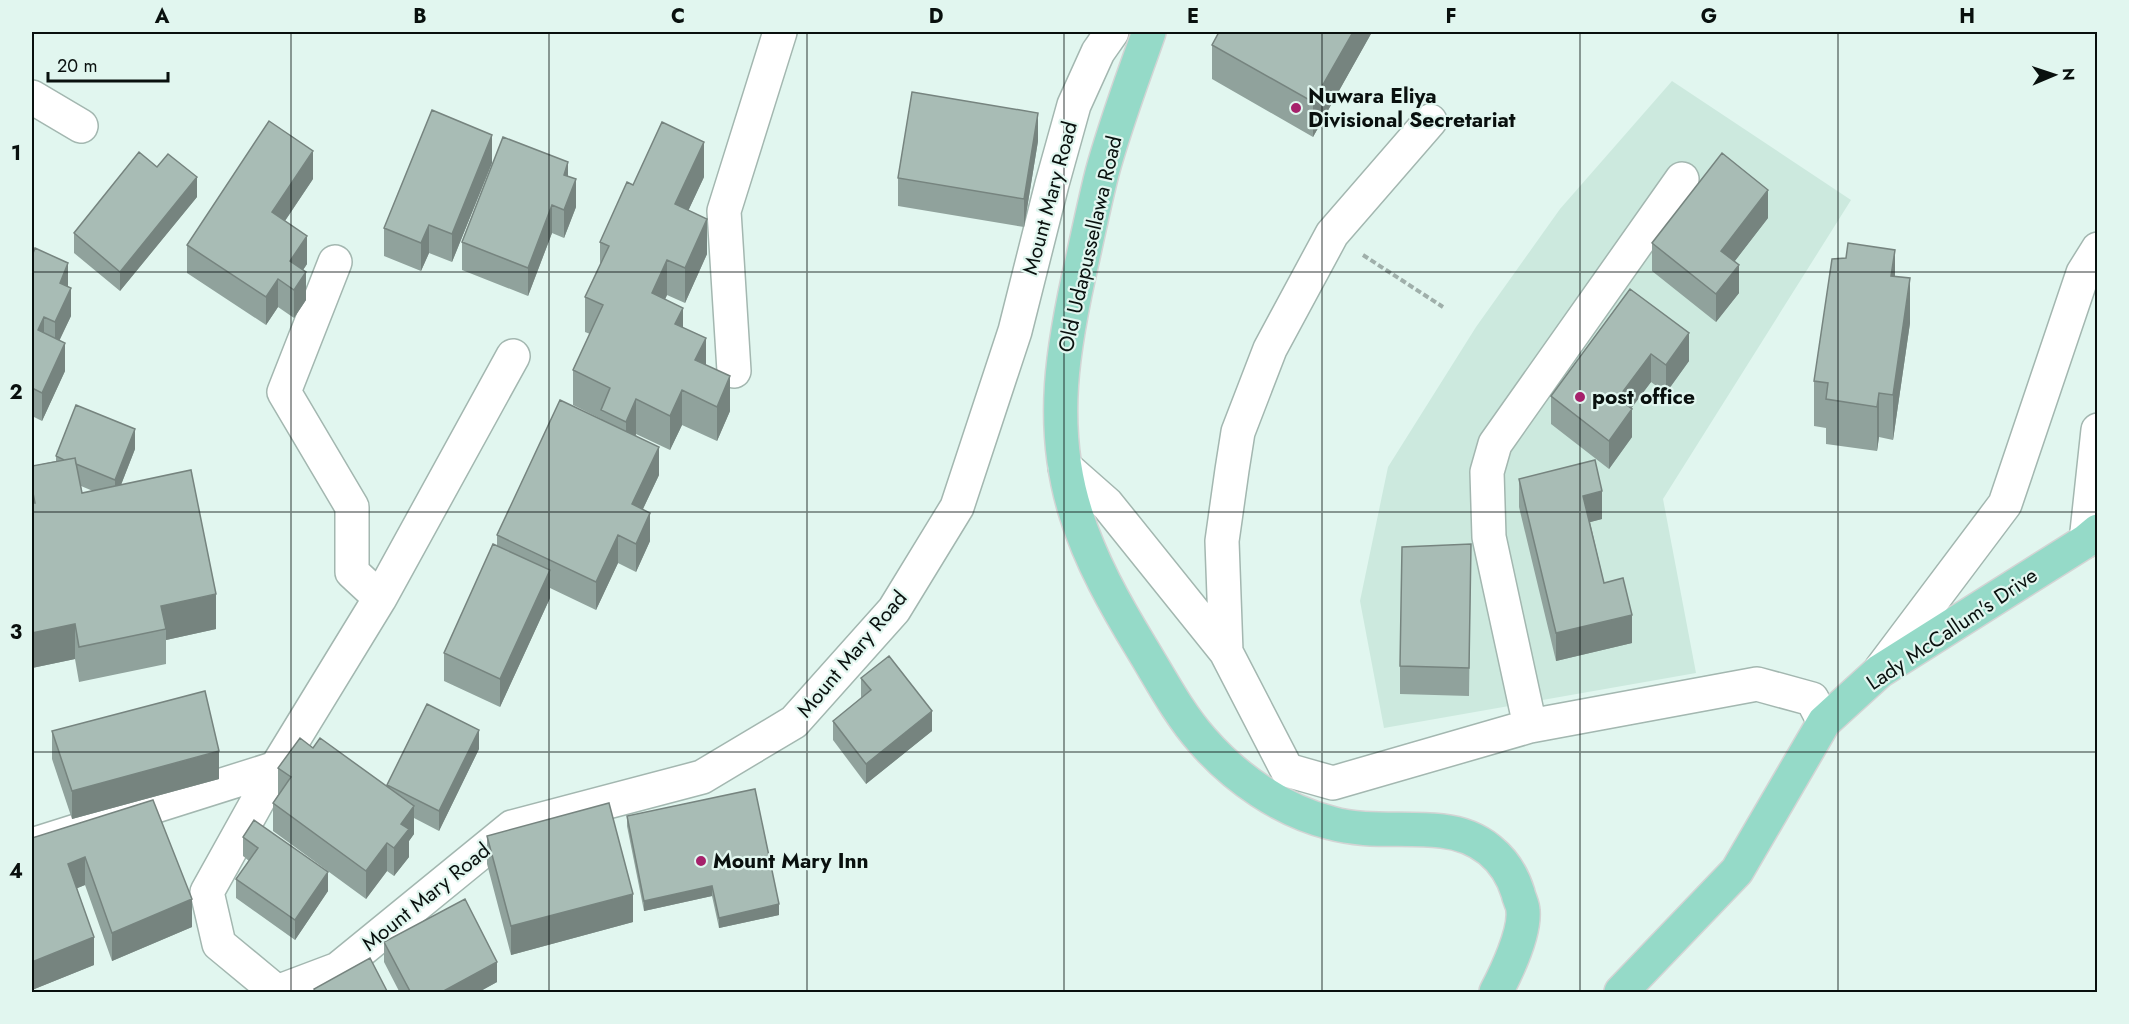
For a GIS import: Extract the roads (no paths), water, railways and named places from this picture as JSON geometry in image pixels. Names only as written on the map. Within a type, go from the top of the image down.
[{"type":"main road","name":"Old Udapussellawa Road","points":[[1149,32],[1103,171],[1071,309],[1062,366],[1060,422],[1065,467],[1076,514],[1086,541],[1131,631],[1173,699],[1202,740],[1234,770],[1268,796],[1299,814],[1334,824],[1443,831],[1467,836],[1484,844],[1501,860],[1515,884],[1523,911],[1518,941],[1496,993]]},
{"type":"main road","name":"Lady McCallum's Drive","points":[[1621,993],[1737,871],[1824,722],[1880,671],[2092,536]]},
{"type":"street","points":[[734,371],[724,211],[778,32]]},
{"type":"street","name":"Mount Mary Road","points":[[513,356],[380,598],[276,768],[207,892],[219,944],[277,993],[338,969],[512,827],[702,777],[794,722],[894,610],[957,507],[1015,331],[1074,105],[1098,52],[1112,32]]},
{"type":"street","points":[[32,97],[81,126]]},
{"type":"street","points":[[1226,652],[1222,541],[1238,432],[1270,349],[1332,234],[1430,121]]},
{"type":"street","points":[[1530,726],[1489,537],[1487,472],[1495,444],[1682,179]]},
{"type":"street","points":[[1880,671],[2005,504],[2084,273],[2097,249]]},
{"type":"street","points":[[335,262],[284,392],[352,507],[352,572],[380,598]]},
{"type":"street","points":[[2092,536],[2097,430]]},
{"type":"street","points":[[1065,467],[1107,504],[1226,652],[1287,770],[1333,783],[1530,726],[1757,684],[1812,699],[1824,722]]},
{"type":"street","points":[[32,845],[276,768]]},
{"type":"place","name":"Nuwara Eliya Divisional Secretariat","points":[[1296,108]]},
{"type":"place","name":"post office","points":[[1580,397]]},
{"type":"place","name":"Mount Mary Inn","points":[[701,861]]}]
